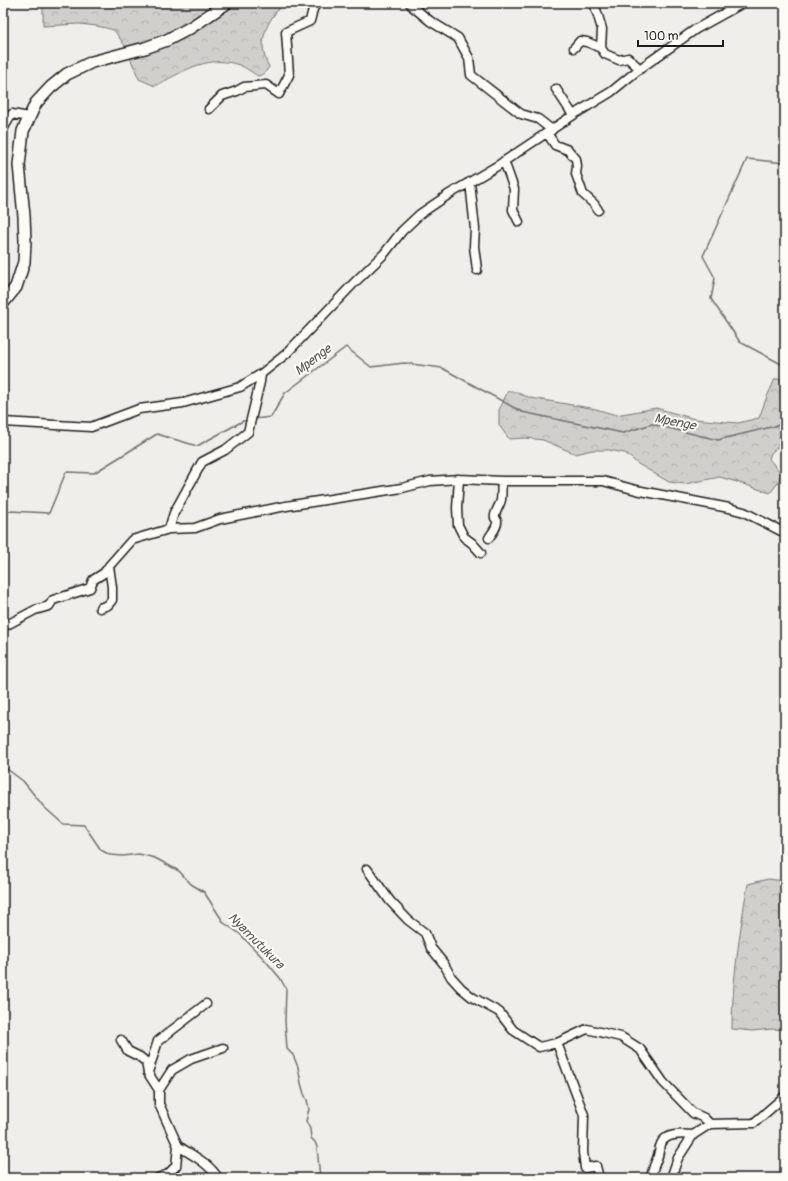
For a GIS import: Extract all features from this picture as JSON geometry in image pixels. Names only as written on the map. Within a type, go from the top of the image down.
[{"type":"highway","points":[[3,304],[16,287],[24,262],[24,216],[19,165],[23,131],[36,103],[51,87],[67,74],[92,62],[145,48],[166,40],[190,28],[227,3]]},
{"type":"street","points":[[209,109],[222,96],[244,87],[266,85],[279,94],[289,75],[286,32],[310,21],[313,9],[317,3]]},
{"type":"street","points":[[410,3],[430,21],[458,38],[469,58],[472,75],[521,114],[538,118],[550,131],[555,145],[568,150],[576,159],[576,174],[583,194],[598,210]]},
{"type":"street","points":[[597,3],[595,6],[602,29],[601,48],[604,54],[619,60],[628,58],[640,69]]},
{"type":"street","points":[[3,422],[91,426],[138,409],[183,403],[240,387],[261,374],[286,354],[384,254],[402,231],[420,214],[611,92],[640,69],[696,29],[739,4]]},
{"type":"street","points":[[574,48],[580,41],[587,42],[601,48]]},
{"type":"street","points":[[556,89],[573,116]]},
{"type":"street","points":[[3,129],[12,114],[30,117]]},
{"type":"street","points":[[504,161],[514,189],[513,210],[519,222]]},
{"type":"street","points":[[470,182],[475,229],[474,246],[477,270]]},
{"type":"street","points":[[169,529],[174,513],[202,462],[226,450],[248,432],[261,374]]},
{"type":"street","points":[[459,480],[457,508],[458,525],[464,536],[481,553]]},
{"type":"street","points":[[3,627],[34,610],[49,606],[53,600],[90,588],[93,580],[104,573],[108,566],[132,540],[169,529],[195,528],[220,519],[286,506],[402,488],[430,481],[603,481],[636,490],[744,512],[785,533]]},
{"type":"street","points":[[489,538],[496,527],[497,522],[495,514],[502,496],[502,481]]},
{"type":"street","points":[[100,608],[108,605],[112,600],[112,587],[108,566]]},
{"type":"street","points":[[368,869],[390,900],[408,920],[425,933],[430,948],[444,964],[451,977],[472,997],[499,1012],[513,1030],[539,1047],[557,1043],[587,1029],[621,1037],[640,1049],[663,1082],[693,1113],[704,1118],[710,1124]]},
{"type":"street","points":[[148,1073],[158,1041],[206,1004]]},
{"type":"street","points":[[121,1040],[128,1051],[146,1062],[148,1073],[159,1090],[159,1104],[178,1146],[176,1166],[168,1174],[158,1178]]},
{"type":"street","points":[[557,1043],[584,1115],[583,1152],[585,1168],[596,1166],[599,1178]]},
{"type":"street","points":[[159,1090],[172,1070],[191,1059],[223,1048]]},
{"type":"street","points":[[671,1178],[678,1158],[693,1135],[710,1124],[754,1123],[785,1096]]},
{"type":"street","points":[[651,1178],[659,1155],[660,1144],[663,1140],[669,1136],[681,1134],[693,1135]]},
{"type":"street","points":[[178,1146],[197,1158],[214,1172],[218,1178]]},
{"type":"green space","points":[[43,3],[284,3],[272,17],[265,33],[263,49],[269,67],[264,74],[258,76],[239,65],[225,62],[214,62],[184,71],[155,86],[139,79],[125,46],[114,30],[79,24],[43,26]]},
{"type":"green space","points":[[775,379],[785,379],[785,440],[771,453],[769,459],[781,473],[778,483],[770,493],[720,477],[685,484],[669,482],[638,464],[625,453],[609,450],[592,450],[576,454],[543,440],[526,438],[509,439],[499,425],[499,410],[508,391],[531,398],[596,409],[616,415],[656,408],[695,419],[738,423],[759,418]]},
{"type":"green space","points":[[768,879],[785,881],[785,1030],[772,1029],[752,1031],[732,1029],[736,965],[748,884]]},
{"type":"waterway","name":"Mpenge","points":[[785,163],[747,159],[703,256],[715,278],[711,299],[740,342],[785,366],[785,399]]},
{"type":"waterway","name":"Mpenge","points":[[254,419],[271,417],[285,393],[346,347],[371,367],[404,363],[442,368],[522,412],[623,433],[652,424],[718,440],[783,424],[785,417]]},
{"type":"waterway","name":"Mpenge","points":[[3,513],[10,511],[49,513],[66,472],[94,473],[157,434],[197,446],[243,421],[249,420]]},
{"type":"waterway","name":"Nyamutukura","points":[[3,766],[23,781],[44,807],[63,824],[84,825],[101,850],[110,855],[123,856],[139,854],[155,858],[179,871],[191,884],[204,892],[224,923],[240,934],[280,978],[286,989],[285,1021],[287,1049],[293,1055],[298,1067],[301,1083],[307,1100],[309,1109],[306,1121],[310,1129],[311,1138],[317,1147],[320,1178]]}]
